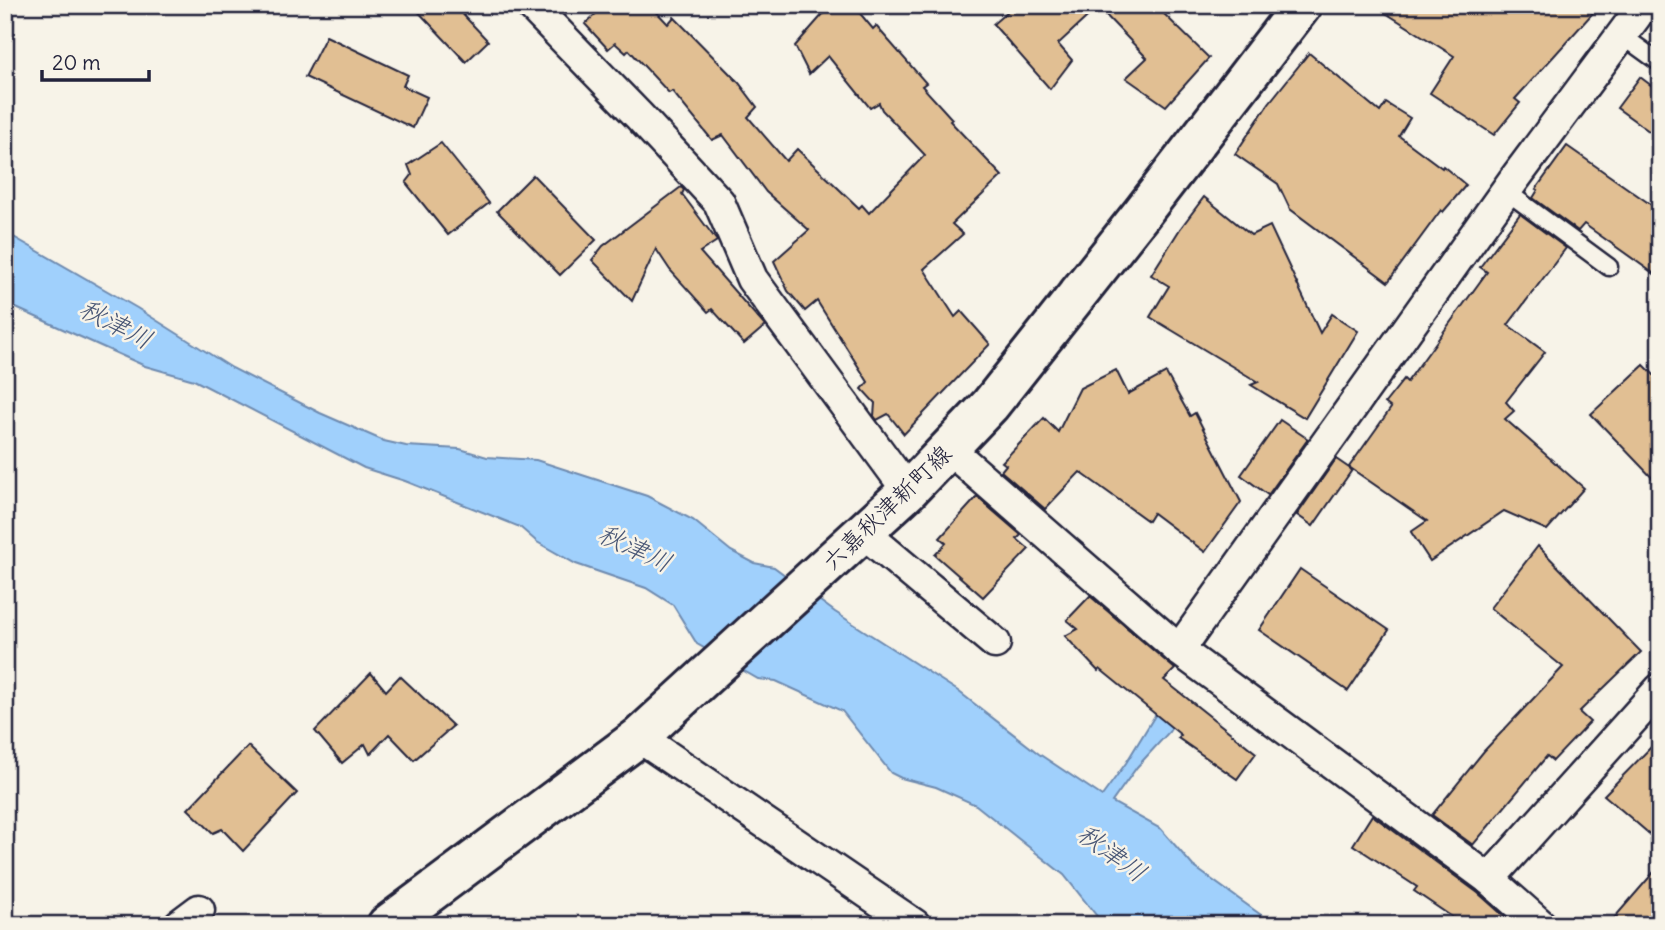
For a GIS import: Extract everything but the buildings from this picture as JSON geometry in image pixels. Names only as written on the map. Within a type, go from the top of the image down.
[{"type":"main road","name":"六嘉秋津新町線","points":[[387,925],[639,737],[908,491],[990,405],[1302,5]]},
{"type":"street","points":[[531,5],[719,202],[752,279],[908,491]]},
{"type":"street","points":[[1179,650],[1506,191],[1644,5]]},
{"type":"street","points":[[949,449],[1179,650],[1489,879],[1541,925]]},
{"type":"street","points":[[864,533],[995,643]]},
{"type":"street","points":[[1489,879],[1660,689]]},
{"type":"street","points":[[639,737],[915,925]]},
{"type":"lane","points":[[1620,34],[1660,64]]},
{"type":"lane","points":[[1506,191],[1609,267]]},
{"type":"water","name":"秋津川","points":[[5,232],[137,308],[232,368],[320,413],[384,441],[406,446],[460,449],[487,457],[536,460],[647,496],[693,520],[731,551],[754,563],[774,567],[835,612],[958,691],[1039,754],[1102,796],[1126,763],[1170,691],[1187,702],[1169,732],[1137,767],[1112,802],[1161,829],[1193,866],[1275,925],[1104,925],[1064,875],[976,805],[936,787],[891,773],[842,711],[776,681],[758,679],[697,644],[673,605],[646,588],[576,564],[537,542],[520,527],[405,481],[364,468],[194,380],[145,366],[5,303]]}]
